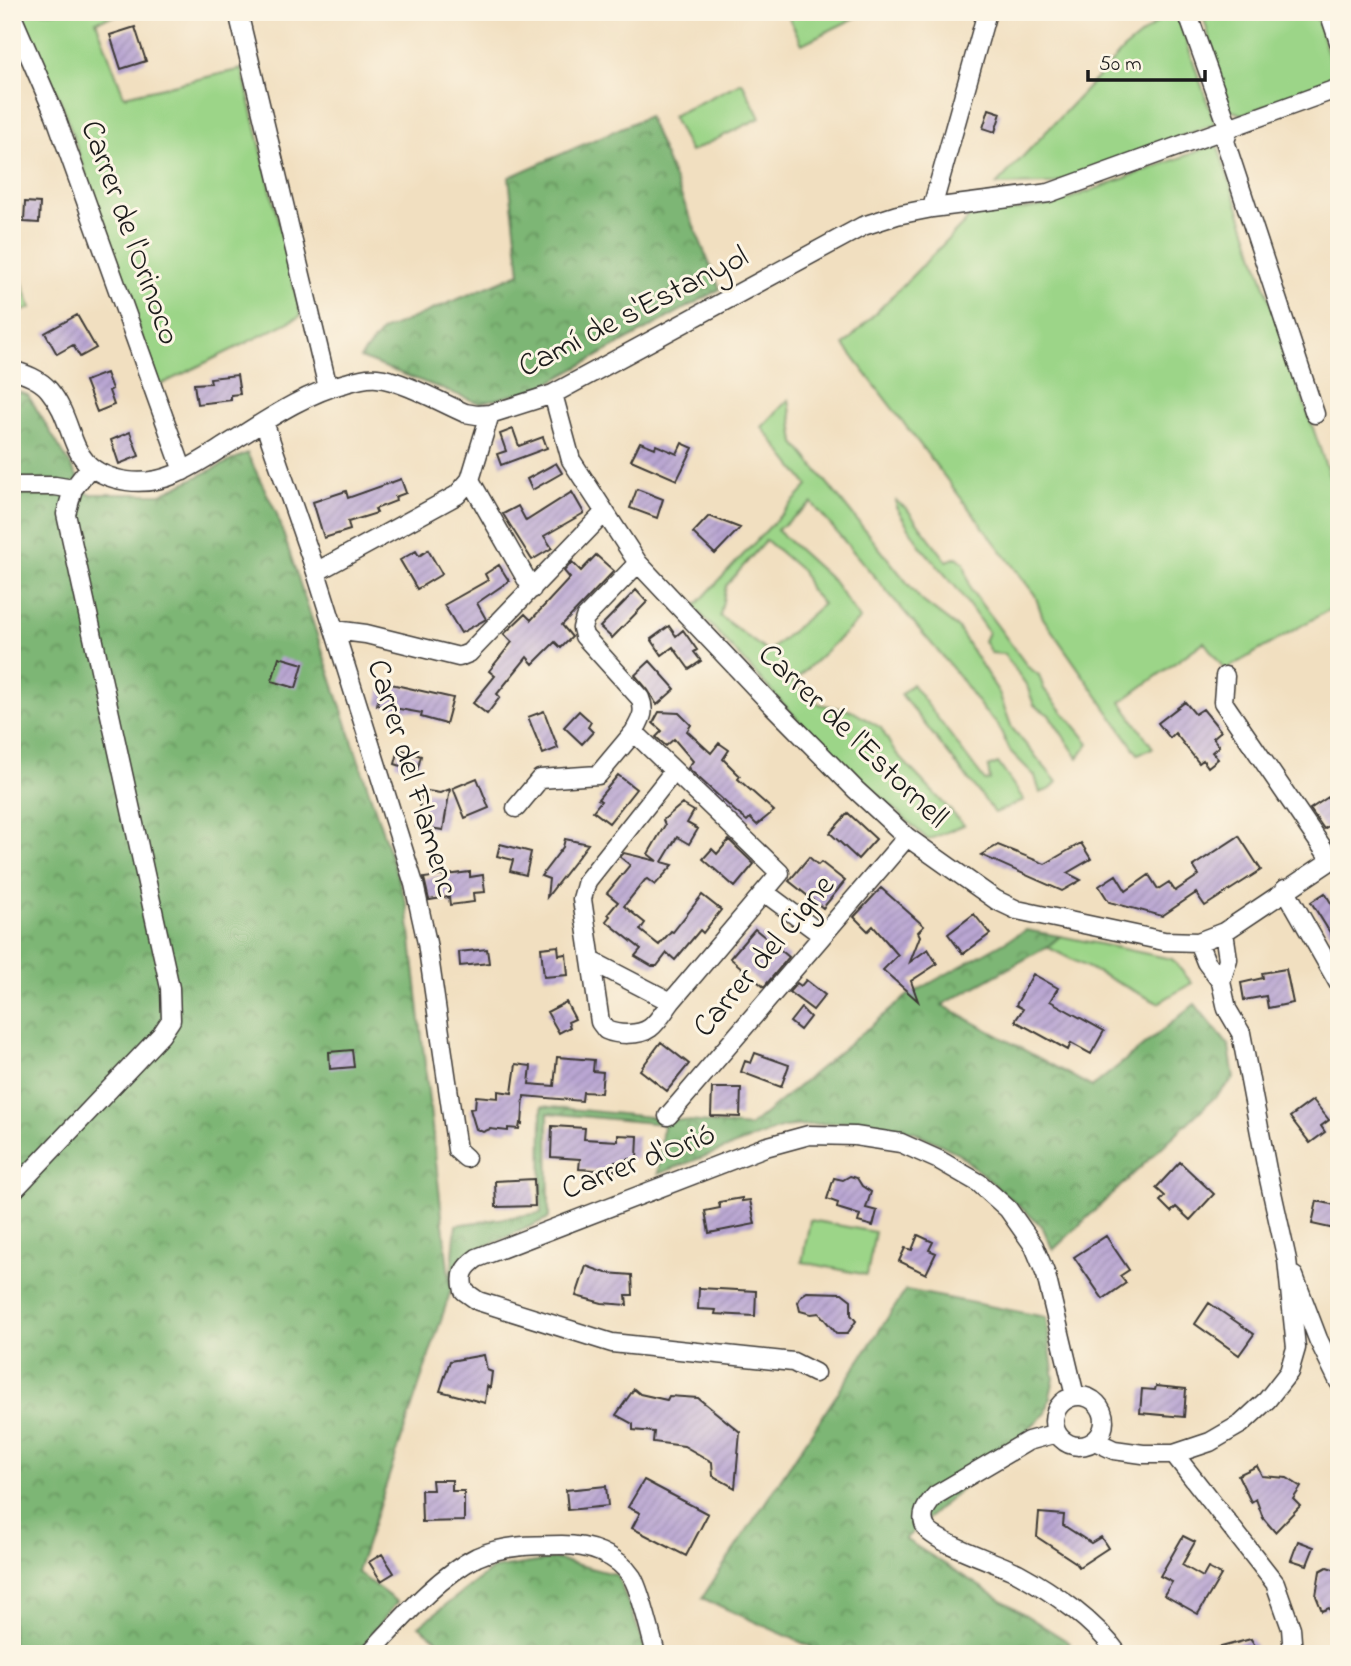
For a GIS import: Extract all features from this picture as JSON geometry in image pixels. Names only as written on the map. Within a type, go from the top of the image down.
[{"type":"street","points":[[238,12],[328,388]]},
{"type":"street","points":[[932,208],[987,12]]},
{"type":"street","points":[[1187,12],[1229,129],[1225,141],[1315,414]]},
{"type":"street","points":[[1329,12],[1339,42]]},
{"type":"street","name":"Carrer de l'Orinoco","points":[[12,16],[55,115],[183,471]]},
{"type":"street","name":"Camí de s'Estanyol","points":[[90,467],[114,478],[142,482],[165,478],[183,471],[264,422],[328,388],[362,379],[389,380],[466,413],[490,414],[553,394],[863,226],[932,208],[1049,193],[1339,88]]},
{"type":"street","points":[[12,370],[27,375],[48,390],[65,421],[74,446],[90,467],[73,489],[66,513],[170,989],[171,1020],[161,1035],[12,1192]]},
{"type":"street","name":"Carrer de l'Estornell","points":[[553,394],[571,460],[638,563],[856,790],[907,837],[996,900],[1017,910],[1164,941],[1198,942],[1224,932],[1335,857]]},
{"type":"street","points":[[316,572],[457,495],[470,480],[490,414]]},
{"type":"street","name":"Carrer del Flamenc","points":[[264,422],[335,630],[414,884],[427,943],[457,1150],[466,1158]]},
{"type":"street","points":[[470,480],[532,589]]},
{"type":"street","points":[[12,486],[55,486],[73,489]]},
{"type":"street","points":[[335,630],[366,634],[459,657],[469,653],[604,513]]},
{"type":"street","points":[[516,808],[540,779],[598,775],[634,732],[643,715],[644,707],[640,698],[584,636],[582,628],[585,618],[638,563]]},
{"type":"street","points":[[1225,676],[1223,702],[1335,857]]},
{"type":"street","points":[[634,732],[780,873],[650,1028],[624,1034],[606,1030],[600,1022],[583,891],[587,881],[674,771]]},
{"type":"street","name":"Carrer del Cigne","points":[[668,1116],[907,837]]},
{"type":"street","points":[[1285,889],[1339,984]]},
{"type":"street","points":[[764,892],[822,935]]},
{"type":"street","points":[[1095,1441],[1114,1450],[1174,1454],[1210,1441],[1241,1424],[1267,1400],[1289,1372],[1296,1348],[1287,1260],[1241,1033],[1227,1009],[1222,982],[1228,959],[1224,932]]},
{"type":"street","points":[[1198,942],[1206,962],[1222,982]]},
{"type":"street","points":[[592,961],[671,1002]]},
{"type":"street","name":"Carrer d'Orió","points":[[816,1373],[793,1362],[612,1343],[478,1301],[464,1291],[461,1278],[465,1266],[477,1258],[765,1147],[809,1135],[855,1136],[901,1143],[939,1160],[979,1183],[1008,1209],[1034,1246],[1046,1275],[1076,1396]]},
{"type":"street","points":[[1287,1260],[1318,1339],[1339,1382]]},
{"type":"street","points":[[1076,1396],[1092,1399],[1103,1411],[1104,1427],[1089,1445],[1067,1444],[1057,1433],[1054,1417],[1056,1409],[1076,1396]]},
{"type":"street","points":[[1057,1433],[1028,1440],[936,1495],[926,1506],[923,1518],[927,1530],[943,1540],[1017,1573],[1073,1608],[1118,1654]]},
{"type":"street","points":[[1174,1454],[1275,1583],[1291,1628],[1293,1654]]},
{"type":"street","points":[[369,1654],[443,1580],[478,1557],[524,1545],[573,1545],[607,1554],[622,1564],[634,1579],[656,1654]]},
{"type":"green space","points":[[20,12],[129,12],[96,21],[124,96],[242,69],[301,316],[158,386],[62,104]]},
{"type":"green space","points":[[786,12],[867,12],[802,44]]},
{"type":"green space","points":[[1170,12],[1176,12],[1215,124],[1053,184],[996,185],[1124,49]]},
{"type":"green space","points":[[1202,12],[1315,12],[1335,77],[1243,115],[1230,110]]},
{"type":"green space","points":[[742,82],[760,118],[690,152],[672,116]]},
{"type":"green space","points":[[648,116],[720,289],[538,389],[479,403],[360,358],[382,331],[520,273],[509,177]]},
{"type":"green space","points":[[1217,144],[1339,505],[1339,604],[1225,670],[1204,642],[1121,702],[1153,748],[1138,754],[1043,618],[1035,595],[844,345],[970,217],[1052,205]]},
{"type":"green space","points":[[12,251],[31,308],[12,315]]},
{"type":"green space","points":[[12,390],[28,395],[88,494],[161,494],[247,453],[276,512],[407,905],[450,1286],[456,1225],[541,1213],[542,1106],[749,1127],[907,996],[1026,930],[1060,936],[1047,947],[942,1005],[1092,1087],[1195,1004],[1229,1046],[1234,1079],[1053,1250],[1042,1226],[958,1153],[915,1132],[855,1121],[783,1127],[658,1174],[663,1124],[548,1113],[549,1218],[462,1257],[357,1572],[397,1602],[357,1654],[12,1654]]},
{"type":"green space","points":[[789,399],[795,443],[921,600],[958,628],[999,693],[1012,728],[1057,782],[1051,789],[1040,793],[1035,776],[1010,751],[998,725],[812,503],[777,530],[833,581],[860,619],[792,683],[819,704],[852,711],[881,728],[894,751],[964,825],[928,840],[800,722],[694,607],[808,486],[762,427]],"holes":[[[766,540],[802,571],[810,590],[823,604],[768,652],[720,616],[726,586]]]},
{"type":"green space","points":[[896,501],[907,509],[947,561],[957,557],[964,563],[971,590],[1028,667],[1039,675],[1044,689],[1089,743],[1078,758],[1049,715],[1034,705],[1027,686],[1004,654],[991,653],[984,641],[988,632],[955,586],[921,547],[896,507]]},
{"type":"green space","points":[[912,684],[985,781],[990,780],[988,767],[998,763],[1024,800],[995,813],[901,694]]},
{"type":"green space","points":[[1060,936],[1172,959],[1192,983],[1158,1003],[1047,947]]},
{"type":"green space","points":[[810,1220],[875,1232],[867,1275],[802,1262]]},
{"type":"green space","points":[[906,1290],[1046,1317],[1054,1379],[1046,1413],[905,1539],[1070,1643],[1060,1654],[827,1654],[702,1598]]},
{"type":"green space","points":[[556,1559],[617,1575],[648,1654],[456,1654],[419,1626],[492,1569]]},
{"type":"building","points":[[135,27],[146,61],[121,69],[110,35]]},
{"type":"building","points":[[989,109],[1001,113],[995,132],[983,128]]},
{"type":"building","points":[[25,202],[40,203],[39,223],[24,222]]},
{"type":"building","points":[[77,315],[96,348],[80,357],[73,345],[57,354],[45,333]]},
{"type":"building","points":[[106,373],[114,405],[97,412],[85,381]]},
{"type":"building","points":[[237,375],[240,394],[231,395],[231,400],[197,404],[194,384],[211,383],[210,378]]},
{"type":"building","points":[[513,429],[519,446],[543,437],[547,448],[501,465],[497,454],[506,451],[500,434]]},
{"type":"building","points":[[130,432],[139,456],[119,464],[111,440]]},
{"type":"building","points":[[640,442],[677,454],[682,443],[693,448],[677,480],[631,460]]},
{"type":"building","points":[[556,463],[562,473],[532,490],[527,479]]},
{"type":"building","points":[[401,479],[406,493],[395,497],[396,501],[375,509],[377,513],[348,522],[350,530],[324,538],[313,502],[346,491],[348,498]]},
{"type":"building","points":[[637,489],[663,499],[657,518],[630,508]]},
{"type":"building","points":[[572,492],[584,513],[544,536],[552,548],[532,560],[503,514],[518,506],[526,521]]},
{"type":"building","points":[[709,516],[740,528],[715,554],[693,533]]},
{"type":"building","points":[[428,550],[442,574],[417,589],[400,560],[416,551],[419,556]]},
{"type":"building","points":[[596,555],[614,571],[562,625],[572,637],[561,648],[555,642],[533,664],[527,657],[497,694],[500,697],[487,714],[473,703],[495,676],[489,671],[512,642],[504,634],[525,614],[531,620],[570,578],[564,571],[572,562],[581,571]]},
{"type":"building","points":[[499,565],[509,581],[477,603],[486,619],[461,633],[444,605],[488,580],[485,574]]},
{"type":"building","points":[[636,590],[647,602],[612,638],[600,627]]},
{"type":"building","points":[[669,626],[676,636],[683,630],[697,650],[694,652],[701,661],[689,669],[673,647],[662,655],[651,639]]},
{"type":"building","points":[[279,657],[303,664],[296,688],[272,681]]},
{"type":"building","points":[[650,661],[675,689],[657,705],[635,675]]},
{"type":"building","points":[[382,682],[453,698],[446,724],[421,717],[422,713],[377,705]]},
{"type":"building","points":[[1185,702],[1195,714],[1203,709],[1221,731],[1213,738],[1219,746],[1212,752],[1218,759],[1208,767],[1203,760],[1199,763],[1175,733],[1170,738],[1158,723]]},
{"type":"building","points":[[544,711],[558,748],[543,754],[528,717]]},
{"type":"building","points":[[579,711],[591,722],[588,727],[593,732],[582,744],[564,727]]},
{"type":"building","points":[[659,712],[679,713],[691,725],[687,731],[711,753],[719,743],[729,750],[723,759],[740,776],[738,779],[774,811],[757,825],[750,818],[747,821],[735,811],[688,768],[693,761],[674,739],[666,746],[656,737],[662,731],[653,723]]},
{"type":"building","points":[[399,749],[421,756],[417,771],[395,764]]},
{"type":"building","points":[[618,775],[636,789],[609,823],[593,811],[601,801],[598,799]]},
{"type":"building","points":[[477,778],[489,808],[465,818],[453,788]]},
{"type":"building","points":[[450,789],[443,830],[416,826],[421,797],[426,797],[427,791],[440,793]]},
{"type":"building","points":[[1339,790],[1339,819],[1324,829],[1310,809]]},
{"type":"building","points":[[682,804],[694,811],[687,823],[698,829],[689,844],[677,837],[662,862],[673,865],[655,885],[645,880],[624,906],[645,923],[640,930],[659,945],[673,932],[702,895],[721,910],[703,933],[700,930],[675,960],[667,953],[657,966],[652,966],[635,956],[641,949],[606,921],[618,902],[607,893],[630,865],[620,857],[624,853],[657,861],[648,854],[665,825],[663,820]]},
{"type":"building","points":[[848,813],[876,839],[858,859],[830,833]]},
{"type":"building","points":[[1239,836],[1261,870],[1205,906],[1196,893],[1162,916],[1109,902],[1099,886],[1116,875],[1126,891],[1149,875],[1158,889],[1169,882],[1175,891],[1199,875],[1193,866]]},
{"type":"building","points":[[565,839],[588,844],[547,897],[549,879],[541,876],[563,847]]},
{"type":"building","points":[[729,840],[754,864],[735,887],[703,859],[712,849],[717,854]]},
{"type":"building","points":[[1081,843],[1091,859],[1067,873],[1081,880],[1062,891],[981,855],[998,845],[1045,864]]},
{"type":"building","points":[[500,844],[531,852],[526,875],[510,871],[513,860],[497,856]]},
{"type":"building","points":[[809,857],[818,865],[821,862],[845,881],[823,908],[789,881]]},
{"type":"building","points":[[470,872],[470,877],[483,875],[485,892],[473,893],[474,902],[450,905],[449,897],[429,900],[424,878]]},
{"type":"building","points":[[881,888],[924,926],[918,932],[920,936],[910,962],[928,949],[937,964],[911,981],[918,1001],[883,970],[898,955],[873,926],[868,931],[854,917]]},
{"type":"building","points":[[1325,893],[1334,908],[1339,905],[1339,947],[1311,902]]},
{"type":"building","points":[[974,914],[990,934],[963,954],[948,934]]},
{"type":"building","points":[[755,929],[789,957],[764,987],[730,958]]},
{"type":"building","points":[[558,946],[559,955],[566,954],[568,975],[544,977],[541,948]]},
{"type":"building","points":[[487,949],[489,963],[460,966],[459,952]]},
{"type":"building","points":[[1286,969],[1293,1003],[1268,1008],[1266,996],[1244,1000],[1241,983],[1263,978],[1262,973]]},
{"type":"building","points":[[1033,974],[1058,988],[1050,1001],[1104,1031],[1091,1054],[1071,1043],[1068,1050],[1015,1021],[1023,1009],[1016,1005]]},
{"type":"building","points":[[806,980],[825,995],[813,1010],[789,992],[797,983],[801,986]]},
{"type":"building","points":[[566,1002],[575,1019],[568,1022],[570,1027],[559,1033],[547,1012]]},
{"type":"building","points":[[801,1008],[810,1017],[800,1030],[790,1022]]},
{"type":"building","points":[[661,1042],[689,1064],[667,1091],[640,1070]]},
{"type":"building","points":[[352,1050],[354,1067],[330,1069],[329,1052]]},
{"type":"building","points":[[755,1053],[789,1065],[781,1087],[741,1072],[745,1061],[751,1063]]},
{"type":"building","points":[[557,1057],[594,1060],[593,1071],[603,1072],[601,1093],[583,1092],[582,1101],[524,1096],[522,1124],[520,1123],[519,1129],[490,1129],[483,1132],[476,1129],[470,1109],[475,1108],[476,1096],[498,1098],[498,1091],[512,1093],[516,1064],[531,1066],[529,1084],[554,1086]]},
{"type":"building","points":[[712,1088],[741,1088],[740,1117],[711,1116]]},
{"type":"building","points":[[1313,1100],[1329,1120],[1321,1126],[1325,1132],[1310,1143],[1290,1117]]},
{"type":"building","points":[[552,1126],[585,1128],[584,1139],[618,1141],[618,1135],[638,1136],[637,1159],[615,1162],[614,1171],[579,1169],[580,1159],[551,1157]]},
{"type":"building","points":[[1180,1162],[1214,1194],[1190,1220],[1176,1207],[1171,1212],[1160,1201],[1165,1196],[1156,1188]]},
{"type":"building","points":[[850,1176],[857,1178],[862,1186],[871,1192],[866,1208],[877,1211],[873,1226],[858,1222],[860,1215],[837,1208],[838,1203],[827,1199],[834,1178],[843,1180]]},
{"type":"building","points":[[534,1179],[535,1206],[496,1207],[495,1181]]},
{"type":"building","points":[[742,1198],[742,1201],[750,1200],[755,1224],[709,1233],[705,1211],[720,1208],[719,1202]]},
{"type":"building","points":[[1317,1201],[1339,1206],[1339,1230],[1312,1224]]},
{"type":"building","points":[[918,1235],[933,1242],[929,1250],[936,1253],[926,1274],[899,1261],[905,1248],[912,1250]]},
{"type":"building","points":[[1106,1236],[1129,1270],[1120,1276],[1126,1283],[1103,1299],[1074,1257]]},
{"type":"building","points":[[586,1266],[606,1273],[632,1275],[633,1295],[626,1295],[627,1305],[602,1303],[576,1296]]},
{"type":"building","points":[[699,1288],[756,1291],[755,1316],[715,1314],[716,1310],[698,1309]]},
{"type":"building","points":[[807,1292],[842,1293],[851,1300],[851,1315],[856,1321],[847,1334],[837,1334],[819,1313],[800,1311],[798,1302]]},
{"type":"building","points":[[1209,1303],[1254,1334],[1239,1355],[1195,1324]]},
{"type":"building","points":[[484,1355],[487,1370],[492,1372],[485,1403],[440,1391],[450,1361]]},
{"type":"building","points":[[1156,1386],[1186,1389],[1184,1417],[1140,1413],[1142,1389],[1155,1390]]},
{"type":"building","points":[[634,1389],[640,1394],[667,1400],[669,1396],[698,1398],[740,1432],[735,1488],[713,1476],[712,1462],[684,1446],[653,1442],[654,1432],[633,1430],[633,1424],[616,1415]]},
{"type":"building","points":[[1257,1466],[1262,1476],[1287,1478],[1301,1487],[1293,1499],[1300,1506],[1275,1532],[1263,1518],[1256,1499],[1251,1502],[1238,1475]]},
{"type":"building","points":[[432,1480],[452,1480],[452,1491],[464,1491],[464,1521],[422,1522],[421,1490],[433,1490]]},
{"type":"building","points":[[644,1480],[708,1514],[686,1556],[632,1528],[640,1513],[628,1507]]},
{"type":"building","points":[[606,1486],[608,1506],[568,1510],[566,1490]]},
{"type":"building","points":[[1039,1513],[1064,1515],[1063,1525],[1091,1543],[1101,1537],[1108,1548],[1079,1567],[1037,1537]]},
{"type":"building","points":[[1183,1536],[1195,1542],[1182,1565],[1203,1577],[1208,1568],[1221,1575],[1198,1614],[1164,1595],[1172,1582],[1160,1576]]},
{"type":"building","points":[[1298,1541],[1314,1547],[1307,1565],[1291,1560]]},
{"type":"building","points":[[382,1554],[394,1573],[381,1581],[369,1562]]},
{"type":"building","points":[[1327,1567],[1339,1571],[1339,1629],[1329,1608],[1322,1611],[1316,1596],[1320,1571]]},
{"type":"building","points":[[1251,1639],[1260,1654],[1211,1654],[1210,1650]]}]
